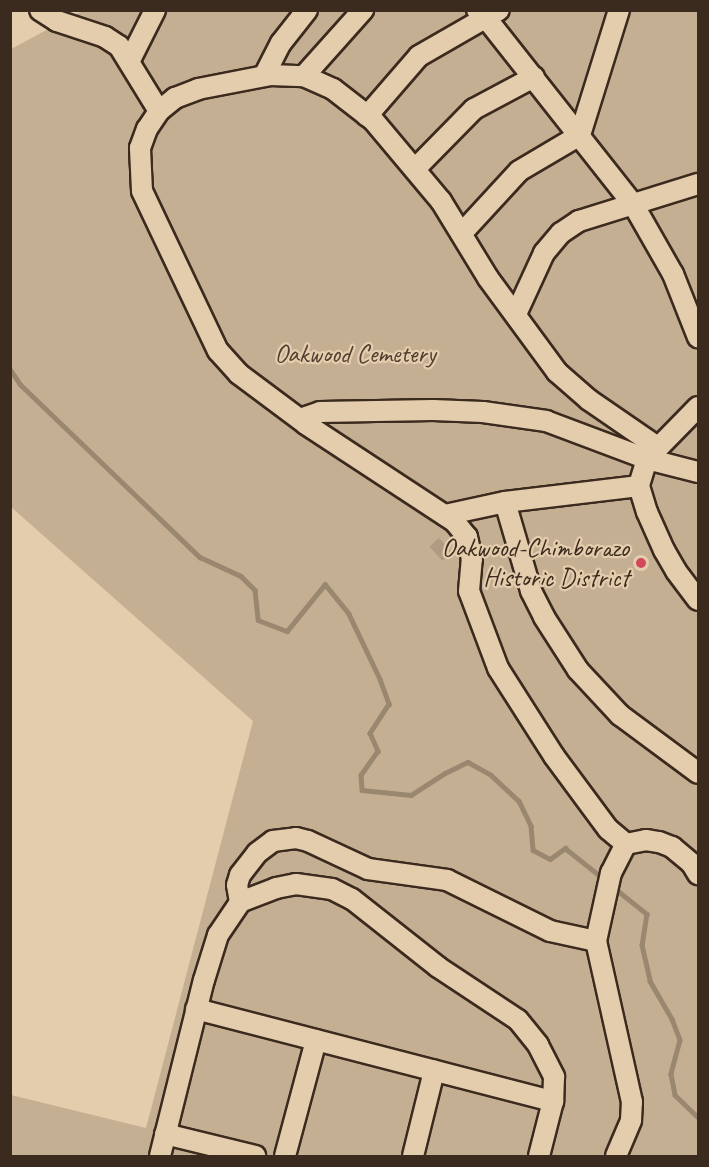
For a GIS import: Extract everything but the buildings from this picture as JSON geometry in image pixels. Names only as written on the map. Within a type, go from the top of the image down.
[{"type":"lane","points":[[40,10],[57,21],[105,38],[119,46],[130,60],[159,111]]},
{"type":"lane","points":[[130,60],[155,10]]},
{"type":"lane","points":[[264,75],[281,43],[307,10]]},
{"type":"lane","points":[[304,76],[363,10]]},
{"type":"lane","points":[[462,233],[519,171],[580,135],[619,10]]},
{"type":"lane","points":[[367,116],[419,56],[487,13],[633,204],[673,274],[699,337]]},
{"type":"lane","points":[[626,844],[608,829],[554,756],[498,668],[469,591],[472,559],[467,537],[445,515],[300,419],[239,374],[218,351],[141,191],[140,148],[159,111],[175,98],[198,89],[264,75],[304,76],[333,89],[367,116],[415,169],[462,233],[489,278],[557,372],[652,452]]},
{"type":"lane","points":[[415,169],[474,109],[534,77]]},
{"type":"lane","points":[[516,314],[544,253],[561,233],[579,221],[699,184]]},
{"type":"lane","points":[[699,406],[652,452],[639,486],[647,512],[664,550],[699,600]]},
{"type":"lane","points":[[300,419],[320,412],[433,410],[483,412],[546,421],[652,452],[699,472]]},
{"type":"lane","points":[[445,515],[505,502],[639,486]]},
{"type":"lane","points":[[505,502],[531,591],[544,617],[578,670],[620,715],[695,765]]},
{"type":"lane","points":[[240,902],[237,885],[240,875],[257,852],[273,841],[296,838],[308,841],[368,869],[447,880],[550,931],[596,941]]},
{"type":"lane","points":[[626,844],[646,840],[659,842],[682,854],[699,874]]},
{"type":"lane","points":[[616,1156],[626,1137],[632,1102],[596,941],[611,873],[626,844]]},
{"type":"lane","points":[[160,1156],[213,946],[225,921],[240,902],[276,888],[296,884],[332,889],[352,899],[438,967],[518,1020],[549,1064],[554,1077],[553,1101],[539,1156]]},
{"type":"lane","points":[[196,1010],[553,1101]]},
{"type":"lane","points":[[285,1156],[316,1040]]},
{"type":"lane","points":[[412,1156],[434,1071]]},
{"type":"lane","points":[[165,1134],[255,1156]]},
{"type":"green space","name":"Oakwood Cemetery","points":[[82,11],[698,11],[698,1156],[11,1156],[11,1095],[146,1128],[253,721],[11,507],[11,49]]},
{"type":"waterway","points":[[10,369],[20,384],[200,557],[241,576],[255,590],[258,620],[287,631],[325,584],[349,614],[380,679],[389,704],[370,733],[378,751],[361,775],[362,790],[411,795],[445,773],[468,762],[491,775],[519,801],[531,826],[533,850],[550,859],[565,848],[604,879]]},
{"type":"waterway","points":[[612,886],[647,914],[642,945],[650,981],[672,1019],[680,1040],[671,1074],[675,1095],[698,1117]]},
{"type":"place","name":"Oakwood-Chimborazo Historic District","points":[[641,563]]}]
